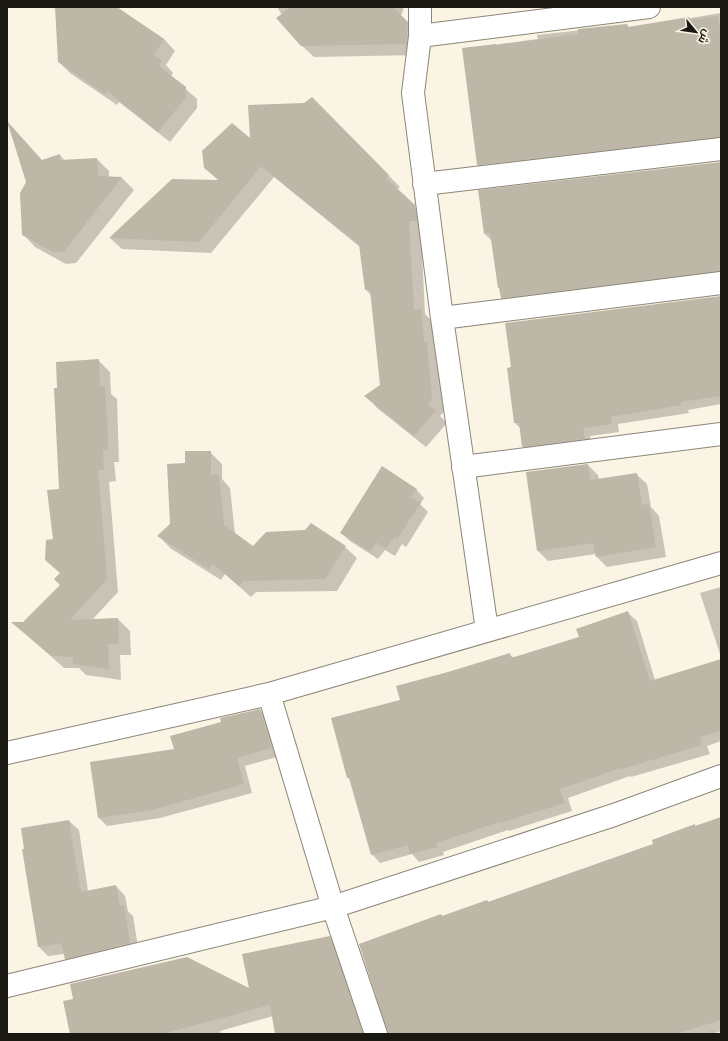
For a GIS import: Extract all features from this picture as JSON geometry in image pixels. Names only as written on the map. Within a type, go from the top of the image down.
[{"type":"street","points":[[420,7],[420,36],[413,93],[442,318],[488,630]]},
{"type":"street","points":[[420,36],[648,7]]},
{"type":"street","points":[[424,184],[721,149]]},
{"type":"street","points":[[442,318],[721,283]]},
{"type":"street","points":[[463,467],[721,434]]},
{"type":"street","points":[[7,753],[269,694],[721,563]]},
{"type":"street","points":[[269,694],[333,907],[376,1034]]},
{"type":"street","points":[[7,986],[333,907],[614,815],[721,776]]},
{"type":"building","points":[[55,7],[117,7],[164,39],[154,55],[162,61],[159,66],[186,87],[186,97],[158,132],[107,91],[105,94],[58,62]]},
{"type":"building","points":[[291,7],[393,7],[408,22],[406,44],[301,46],[276,18]]},
{"type":"building","points":[[718,16],[721,37],[721,137],[477,165],[462,48],[578,34],[578,29],[627,24],[628,27],[689,17],[689,20]]},
{"type":"building","points":[[312,97],[389,175],[386,178],[415,205],[417,221],[409,221],[414,310],[421,309],[424,342],[427,342],[432,400],[427,405],[436,410],[414,436],[364,396],[380,385],[370,290],[365,290],[359,245],[261,166],[199,242],[109,238],[172,179],[219,180],[204,168],[202,151],[232,123],[250,138],[248,105],[304,103]]},
{"type":"building","points":[[7,121],[42,160],[60,154],[60,160],[97,158],[98,176],[122,177],[64,252],[53,252],[22,235],[20,193],[26,182]]},
{"type":"building","points":[[721,162],[721,271],[501,298],[498,288],[490,233],[484,234],[478,190]]},
{"type":"building","points":[[721,296],[721,396],[681,402],[681,405],[611,417],[612,424],[583,428],[585,439],[522,447],[519,423],[514,423],[507,368],[511,367],[505,323]]},
{"type":"building","points":[[99,359],[100,387],[105,386],[108,436],[108,450],[103,450],[104,470],[98,470],[107,579],[70,620],[118,618],[119,644],[108,644],[109,669],[73,664],[73,657],[51,656],[11,622],[23,622],[60,585],[54,579],[60,573],[45,560],[46,540],[53,539],[47,490],[59,489],[54,388],[57,388],[56,362]]},
{"type":"building","points":[[185,451],[211,451],[211,475],[219,475],[224,525],[253,546],[266,532],[305,530],[311,523],[346,546],[325,579],[244,581],[239,586],[213,564],[209,569],[157,536],[170,524],[167,464],[185,463]]},
{"type":"building","points":[[588,464],[590,480],[637,473],[642,505],[649,504],[656,547],[596,557],[593,543],[537,551],[526,472]]},
{"type":"building","points":[[382,466],[417,489],[411,497],[421,503],[397,539],[394,537],[386,549],[376,542],[370,552],[340,533]]},
{"type":"building","points":[[628,611],[650,681],[721,659],[721,731],[700,737],[702,745],[622,769],[621,768],[560,789],[565,803],[500,823],[499,822],[436,843],[437,847],[410,854],[408,845],[371,855],[349,778],[347,778],[331,718],[400,700],[396,686],[510,653],[511,658],[579,637],[576,629]]},
{"type":"building","points":[[260,709],[272,748],[237,758],[244,784],[152,810],[98,818],[90,762],[174,749],[170,736],[221,722],[220,718]]},
{"type":"building","points":[[721,817],[721,1020],[676,1034],[388,1034],[359,944],[441,914],[442,916],[487,900],[488,902],[653,844],[652,840],[695,824],[695,826]]},
{"type":"building","points":[[69,820],[81,892],[116,885],[120,906],[124,905],[130,943],[65,959],[61,943],[38,947],[22,849],[24,849],[21,828]]},
{"type":"building","points":[[330,936],[363,1034],[275,1034],[270,1005],[162,1034],[70,1034],[63,1001],[73,999],[70,984],[187,957],[249,988],[242,954]]}]
